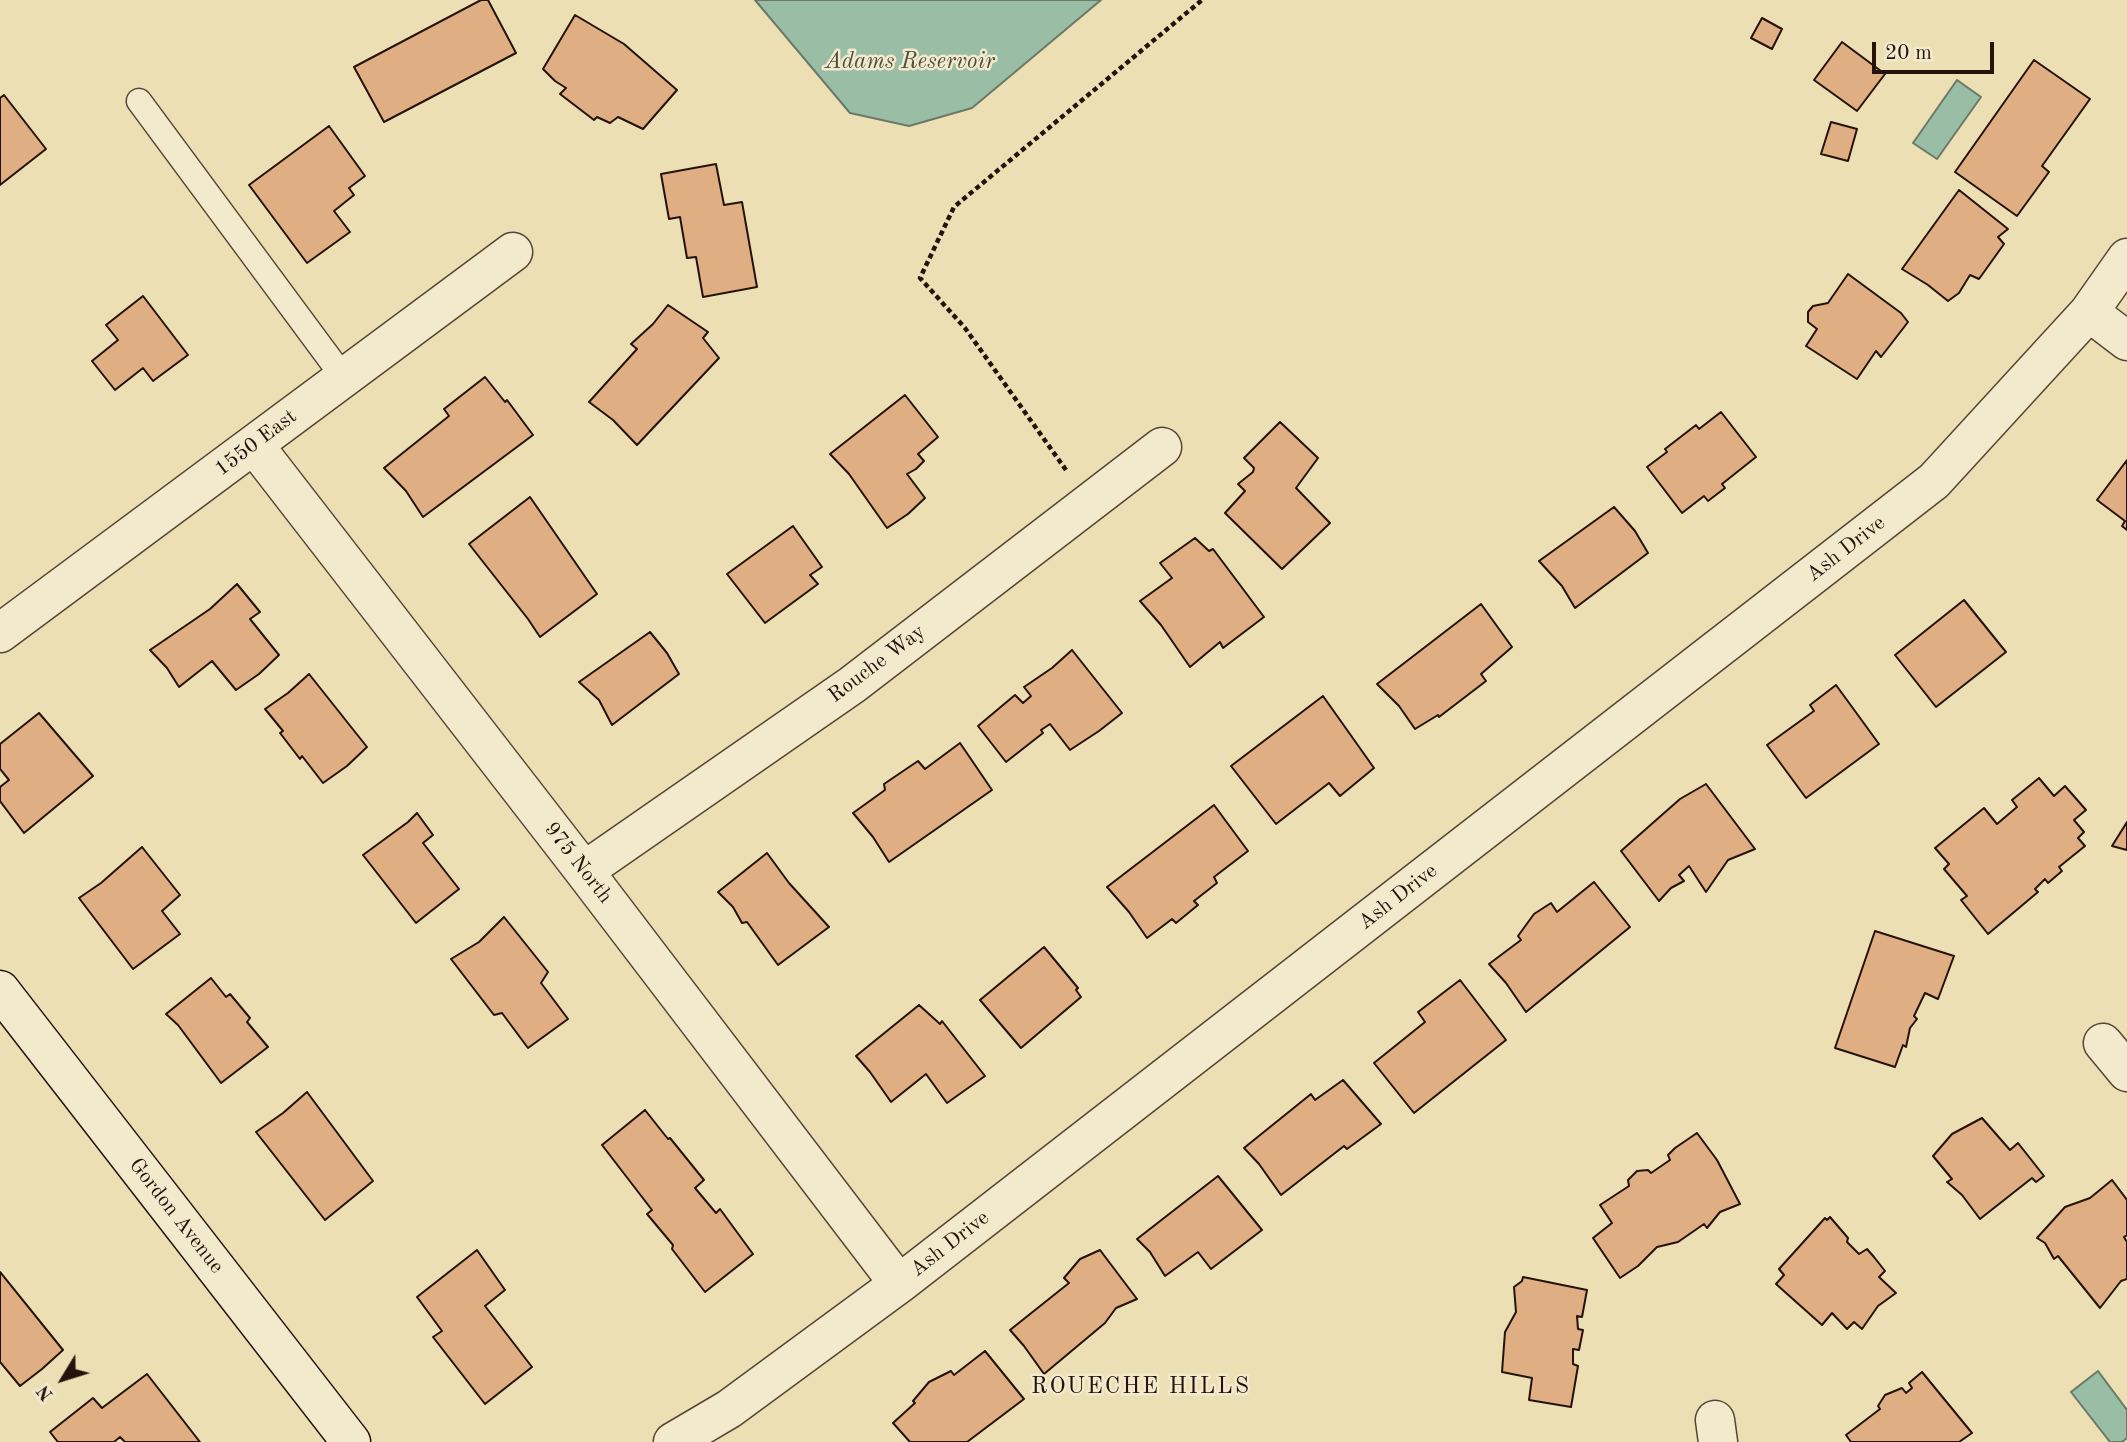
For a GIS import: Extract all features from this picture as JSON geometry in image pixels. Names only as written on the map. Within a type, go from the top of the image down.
[{"type":"street","name":"1550 East","points":[[0,634],[513,252]]},
{"type":"street","name":"Ash Drive","points":[[673,1442],[729,1409],[899,1284],[1934,481],[2089,312],[2127,258]]},
{"type":"street","points":[[2089,312],[2127,341]]},
{"type":"street","name":"975 North","points":[[254,444],[899,1284]]},
{"type":"street","name":"Rouche Way","points":[[584,871],[852,685],[1162,447]]},
{"type":"street","name":"Gordon Avenue","points":[[0,990],[351,1442]]},
{"type":"street","points":[[2103,1043],[2127,1072]]},
{"type":"lane","points":[[139,101],[344,378]]},
{"type":"path","points":[[1089,502],[965,328],[920,278],[954,207],[1202,0]]},
{"type":"water","name":"Adams Reservoir","points":[[755,0],[1101,0],[972,108],[909,126],[850,113]]},
{"type":"water","points":[[1957,80],[1981,97],[1937,159],[1913,143]]},
{"type":"water","points":[[2098,1371],[2127,1410],[2127,1438],[2122,1442],[2110,1442],[2071,1392]]},
{"type":"building","points":[[481,0],[488,0],[516,53],[384,122],[354,67]]},
{"type":"building","points":[[575,15],[624,44],[677,90],[643,129],[618,117],[610,123],[597,117],[594,120],[560,94],[566,88],[543,69]]},
{"type":"building","points":[[1762,18],[1782,29],[1772,49],[1751,38]]},
{"type":"building","points":[[1842,42],[1885,74],[1857,111],[1814,80]]},
{"type":"building","points":[[2034,60],[2090,99],[2042,166],[2049,172],[2017,216],[1955,172]]},
{"type":"building","points":[[4,95],[46,149],[0,185],[0,98]]},
{"type":"building","points":[[1831,122],[1857,129],[1848,161],[1821,154]]},
{"type":"building","points":[[329,126],[365,176],[349,188],[354,195],[334,211],[350,232],[307,263],[249,185]]},
{"type":"building","points":[[716,164],[724,205],[742,202],[757,287],[703,297],[696,257],[687,258],[680,217],[669,219],[661,174]]},
{"type":"building","points":[[1959,190],[2008,229],[1998,237],[2004,244],[1979,279],[1970,275],[1959,293],[1948,301],[1902,269]]},
{"type":"building","points":[[1848,274],[1901,313],[1908,322],[1881,357],[1876,351],[1857,379],[1806,346],[1817,329],[1808,322],[1808,312],[1813,306],[1828,303]]},
{"type":"building","points":[[143,296],[188,355],[153,381],[143,368],[115,390],[92,361],[118,340],[106,325]]},
{"type":"building","points":[[668,305],[708,332],[703,338],[719,358],[637,445],[613,420],[589,402],[637,349],[631,344],[653,324]]},
{"type":"building","points":[[485,377],[505,402],[507,400],[533,435],[423,517],[406,491],[384,468],[449,416],[444,409]]},
{"type":"building","points":[[905,395],[938,437],[918,454],[924,461],[907,474],[925,498],[887,528],[849,474],[830,454]]},
{"type":"building","points":[[1721,412],[1756,457],[1722,484],[1725,488],[1708,501],[1704,496],[1682,513],[1647,467],[1696,425],[1699,429]]},
{"type":"building","points":[[1280,422],[1318,458],[1296,488],[1330,523],[1282,569],[1225,513],[1245,491],[1238,484],[1253,472],[1254,468],[1244,458]]},
{"type":"building","points":[[2127,460],[2127,530],[2122,526],[2125,521],[2097,500]]},
{"type":"building","points":[[530,497],[597,594],[540,637],[469,544]]},
{"type":"building","points":[[1614,507],[1635,531],[1648,553],[1575,608],[1562,586],[1539,561]]},
{"type":"building","points":[[793,526],[822,567],[810,575],[818,584],[765,623],[727,574]]},
{"type":"building","points":[[1195,538],[1209,551],[1213,549],[1264,617],[1223,648],[1220,642],[1190,667],[1161,625],[1140,601],[1172,578],[1160,563]]},
{"type":"building","points":[[237,584],[260,612],[250,619],[279,655],[259,674],[236,690],[212,661],[179,687],[167,668],[150,650],[210,609]]},
{"type":"building","points":[[1964,600],[2006,652],[1936,707],[1895,655]]},
{"type":"building","points":[[1481,604],[1512,647],[1481,674],[1486,681],[1439,717],[1438,715],[1415,729],[1399,706],[1377,684]]},
{"type":"building","points":[[650,632],[679,674],[612,725],[599,700],[579,682]]},
{"type":"building","points":[[1072,650],[1122,713],[1070,750],[1050,724],[1041,730],[1043,733],[1006,762],[978,726],[1015,695],[1023,703],[1031,696],[1024,687]]},
{"type":"building","points":[[309,674],[367,747],[323,783],[302,756],[300,759],[280,733],[283,731],[265,709]]},
{"type":"building","points":[[1836,685],[1879,744],[1806,798],[1767,745],[1814,711],[1810,705]]},
{"type":"building","points":[[1323,696],[1374,768],[1340,796],[1329,783],[1276,824],[1231,766]]},
{"type":"building","points":[[39,713],[93,776],[24,833],[0,801],[0,787],[9,780],[0,769],[0,744]]},
{"type":"building","points":[[960,743],[992,790],[889,862],[853,813],[885,790],[884,784],[918,761],[925,769]]},
{"type":"building","points":[[2039,778],[2054,796],[2065,786],[2086,810],[2074,820],[2084,832],[2078,838],[2085,846],[2059,867],[2062,871],[2048,883],[2045,879],[2035,889],[2038,892],[1988,934],[1961,900],[1967,896],[1944,869],[1949,864],[1935,848],[1984,808],[1997,824],[2017,807],[2012,800]]},
{"type":"building","points":[[1706,784],[1755,849],[1728,860],[1706,892],[1689,866],[1679,875],[1684,881],[1671,888],[1659,901],[1621,851],[1680,799]]},
{"type":"building","points":[[1214,805],[1248,851],[1214,877],[1217,883],[1194,901],[1198,905],[1176,923],[1172,919],[1147,938],[1107,887]]},
{"type":"building","points":[[417,813],[433,835],[423,843],[459,889],[416,923],[363,855]]},
{"type":"building","points":[[2127,822],[2127,850],[2112,846]]},
{"type":"building","points":[[142,847],[180,895],[162,911],[180,934],[133,969],[79,898],[101,883]]},
{"type":"building","points":[[767,853],[789,883],[829,927],[778,965],[747,922],[742,923],[733,907],[718,892]]},
{"type":"building","points":[[1594,882],[1630,927],[1526,1012],[1489,964],[1521,940],[1518,936],[1534,914],[1551,903],[1557,912]]},
{"type":"building","points":[[504,917],[548,972],[541,983],[568,1019],[528,1048],[502,1013],[494,1015],[451,959],[479,942]]},
{"type":"building","points":[[1875,931],[1954,956],[1938,999],[1925,993],[1914,1016],[1917,1019],[1910,1028],[1906,1047],[1903,1045],[1895,1067],[1835,1048]]},
{"type":"building","points":[[1044,947],[1078,988],[1076,990],[1081,997],[1021,1048],[980,1000]]},
{"type":"building","points":[[211,978],[226,997],[230,994],[250,1018],[247,1022],[268,1047],[221,1083],[178,1025],[166,1014]]},
{"type":"building","points":[[1460,980],[1506,1040],[1414,1113],[1374,1063],[1425,1022],[1418,1012]]},
{"type":"building","points":[[919,1005],[940,1024],[942,1021],[985,1076],[947,1103],[926,1074],[891,1102],[856,1056]]},
{"type":"building","points":[[1343,1080],[1381,1124],[1347,1149],[1344,1146],[1281,1195],[1244,1148],[1311,1094],[1315,1100]]},
{"type":"building","points":[[307,1092],[373,1181],[325,1220],[256,1132]]},
{"type":"building","points":[[645,1110],[704,1180],[695,1188],[716,1213],[720,1209],[753,1254],[705,1292],[672,1249],[673,1245],[647,1214],[652,1210],[602,1145]]},
{"type":"building","points":[[1982,1118],[2010,1150],[2018,1143],[2044,1176],[2036,1182],[2032,1178],[1980,1219],[1962,1195],[1947,1182],[1952,1179],[1933,1156],[1952,1134]]},
{"type":"building","points":[[1697,1133],[1717,1160],[1740,1204],[1720,1212],[1707,1228],[1704,1224],[1678,1242],[1657,1247],[1638,1266],[1620,1278],[1593,1238],[1612,1223],[1600,1205],[1629,1186],[1628,1180],[1637,1171],[1648,1170],[1651,1173],[1670,1160],[1668,1155],[1675,1148]]},
{"type":"building","points":[[1218,1176],[1262,1230],[1211,1269],[1198,1252],[1165,1276],[1150,1252],[1137,1239]]},
{"type":"building","points":[[2112,1180],[2127,1200],[2127,1235],[2124,1237],[2127,1242],[2127,1279],[2121,1281],[2100,1308],[2058,1256],[2054,1259],[2045,1243],[2037,1238],[2065,1207],[2090,1198]]},
{"type":"building","points":[[1830,1217],[1859,1254],[1867,1249],[1874,1257],[1885,1271],[1879,1277],[1896,1293],[1878,1306],[1862,1329],[1854,1322],[1847,1329],[1832,1313],[1822,1325],[1776,1284],[1784,1275],[1779,1269],[1825,1218],[1827,1220]]},
{"type":"building","points":[[477,1250],[505,1290],[485,1306],[532,1367],[485,1404],[433,1337],[442,1331],[417,1297]]},
{"type":"building","points":[[1100,1250],[1137,1299],[1116,1308],[1105,1323],[1044,1374],[1010,1330],[1069,1283],[1064,1278],[1080,1259]]},
{"type":"building","points":[[0,1272],[63,1350],[20,1386],[0,1362]]},
{"type":"building","points":[[1523,1277],[1587,1290],[1582,1317],[1577,1316],[1578,1329],[1583,1330],[1579,1350],[1573,1349],[1573,1364],[1578,1366],[1571,1407],[1529,1400],[1532,1378],[1502,1372],[1505,1332],[1516,1312],[1514,1287]]},
{"type":"building","points":[[985,1351],[1024,1399],[967,1442],[910,1442],[893,1423],[915,1403],[913,1401],[929,1382],[951,1371],[954,1375]]},
{"type":"building","points":[[1922,1372],[1972,1433],[1959,1442],[1851,1442],[1846,1435],[1880,1409],[1878,1406],[1885,1395],[1902,1388],[1906,1393],[1912,1388],[1909,1383]]},
{"type":"building","points":[[147,1374],[200,1442],[125,1442],[120,1437],[114,1442],[58,1442],[50,1432],[93,1398],[102,1408]]},
{"type":"district","name":"ROUECHE HILLS","points":[[1141,1387]]}]
